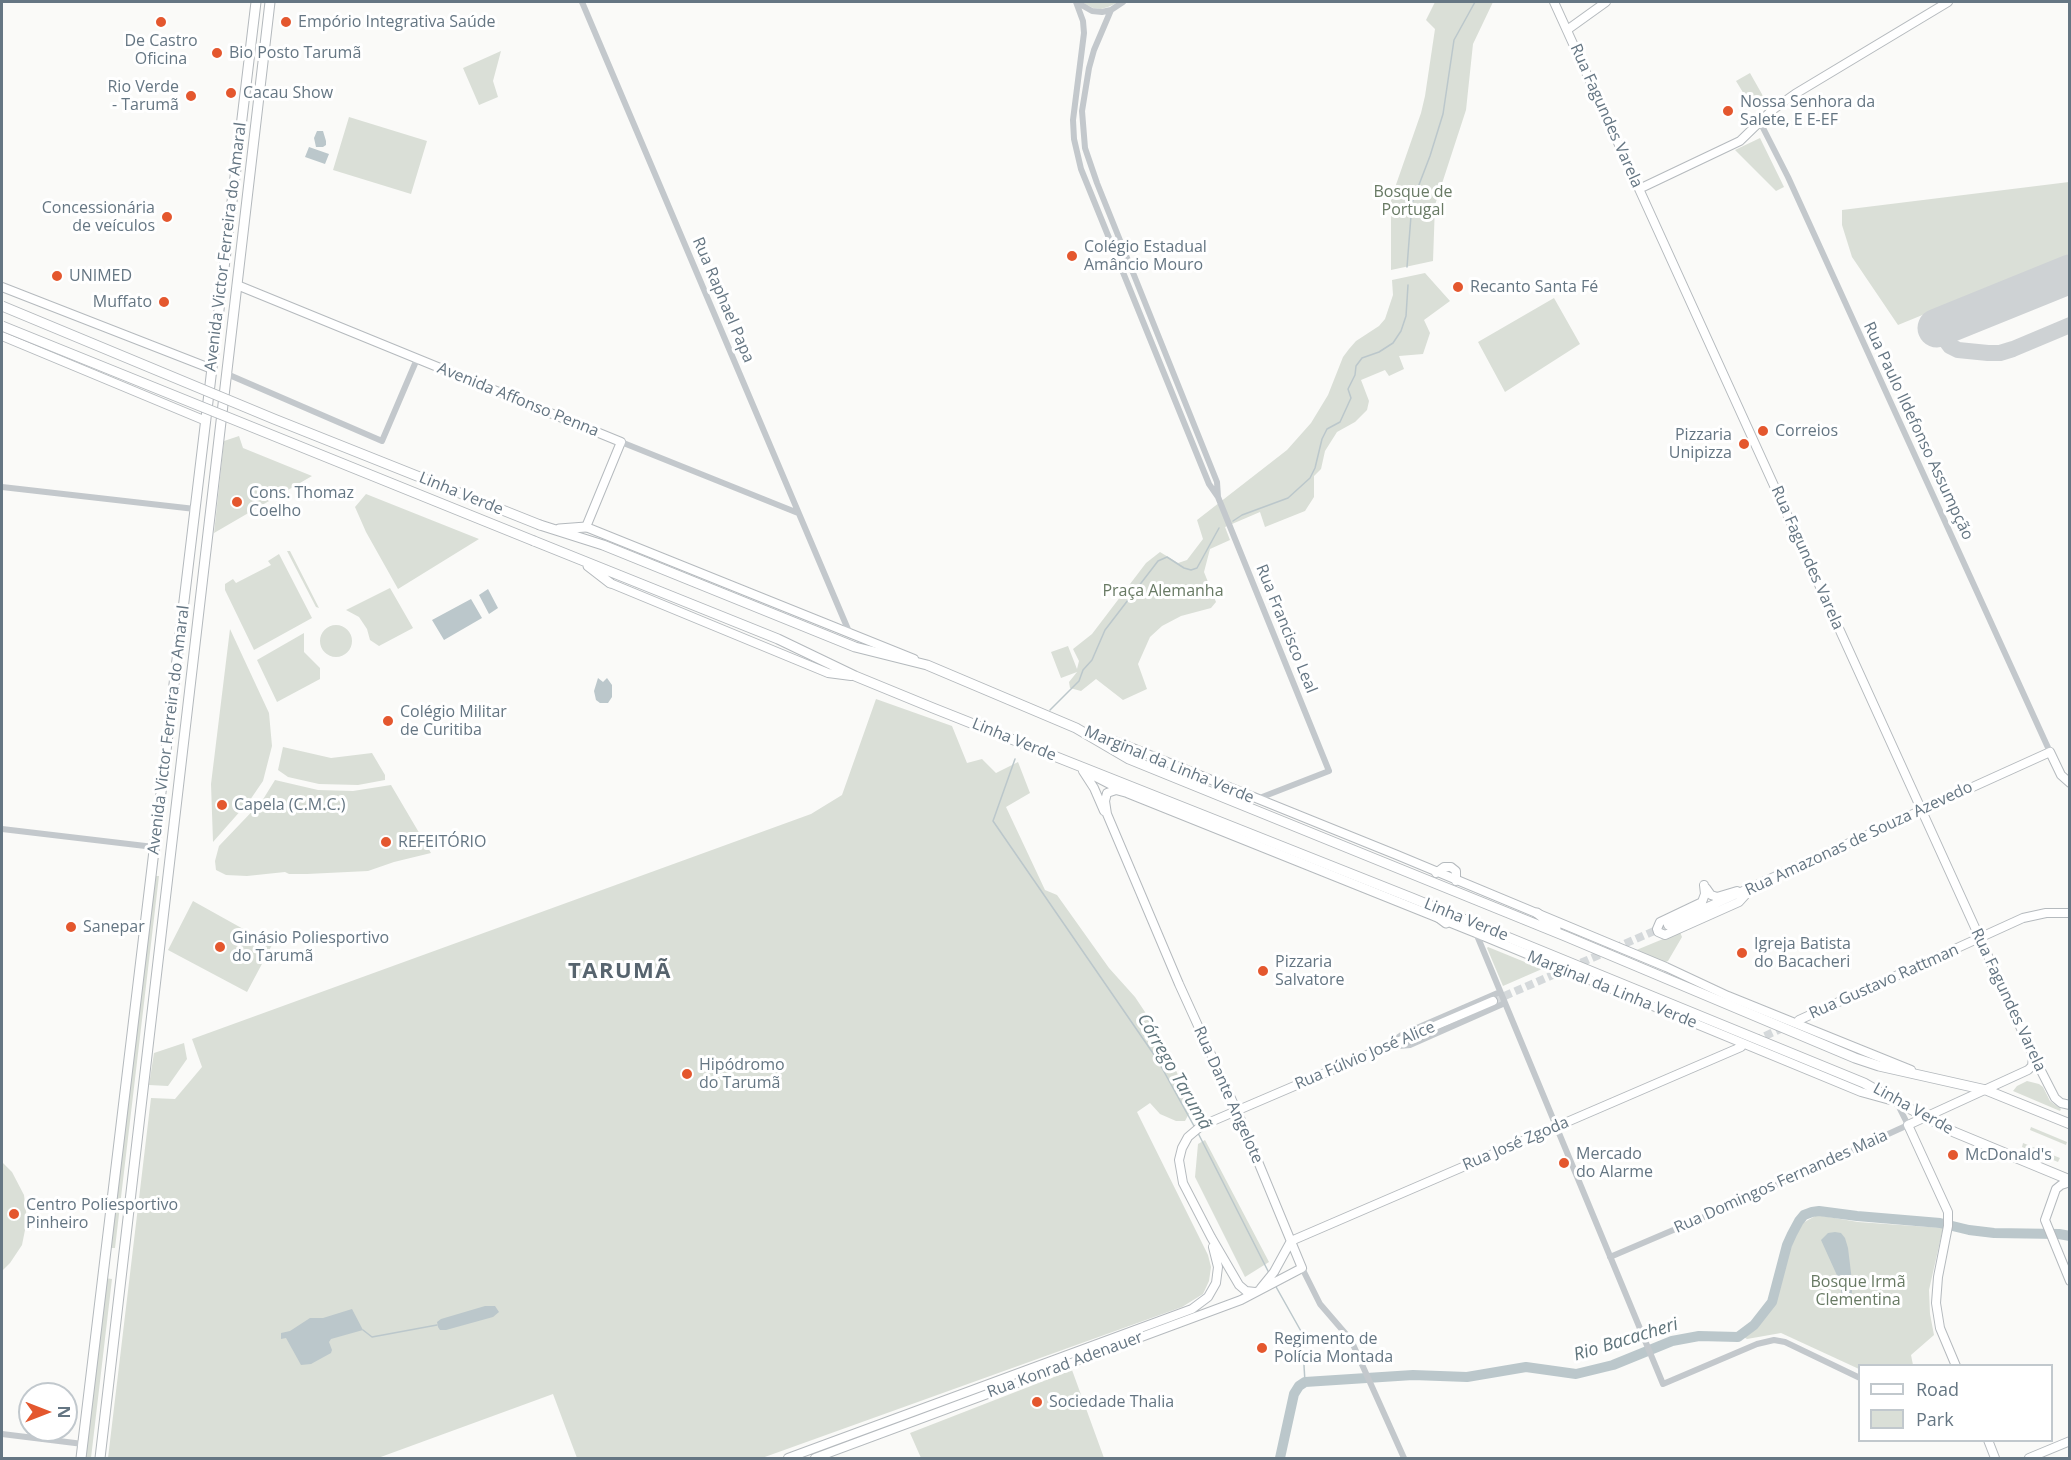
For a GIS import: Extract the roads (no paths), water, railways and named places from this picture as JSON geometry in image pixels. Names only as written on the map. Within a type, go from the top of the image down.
[{"type":"highway","name":"Avenida Victor Ferreira do Amaral","points":[[81,1458],[256,2]]},
{"type":"highway","name":"Avenida Victor Ferreira do Amaral","points":[[100,1458],[270,2]]},
{"type":"highway","name":"Linha Verde","points":[[2,306],[285,424],[540,525],[639,559],[855,648],[927,665],[1076,728],[1129,759],[1565,936],[1856,1058],[1880,1066],[1986,1090],[2070,1124]]},
{"type":"highway","name":"Linha Verde","points":[[2,326],[778,639],[855,676],[1412,898],[1864,1083],[1925,1118],[2070,1181]]},
{"type":"highway","points":[[554,529],[586,527]]},
{"type":"highway","points":[[576,558],[610,583]]},
{"type":"highway","points":[[161,792],[169,798],[178,794]]},
{"type":"highway","points":[[158,816],[167,812],[175,819]]},
{"type":"highway","points":[[1412,898],[1446,922]]},
{"type":"highway","points":[[1537,913],[1565,936]]},
{"type":"highway","points":[[106,1250],[114,1257],[124,1252]]},
{"type":"highway","points":[[104,1273],[113,1268],[122,1275]]},
{"type":"main road","name":"Rua Fagundes Varela","points":[[1554,2],[2032,1055],[2055,1098],[2061,1103],[2070,1105]]},
{"type":"main road","points":[[1567,30],[1606,2]]},
{"type":"main road","points":[[1639,189],[1740,141],[1775,108],[1800,91],[1948,2]]},
{"type":"main road","name":"Avenida Affonso Penna","points":[[237,285],[621,442]]},
{"type":"main road","points":[[2,287],[212,369]]},
{"type":"main road","points":[[2,336],[206,421]]},
{"type":"main road","points":[[586,527],[621,442]]},
{"type":"main road","name":"Linha Verde","points":[[586,527],[927,665]]},
{"type":"main road","name":"Linha Verde","points":[[610,583],[828,673],[855,676]]},
{"type":"main road","name":"Marginal da Linha Verde","points":[[1076,728],[1120,743],[1537,913],[1728,996],[1932,1078]]},
{"type":"main road","points":[[2050,752],[2061,776],[2070,783]]},
{"type":"main road","name":"Rua Amazonas de Souza Azevedo","points":[[1668,925],[2050,752]]},
{"type":"main road","name":"Marginal da Linha Verde","points":[[1064,760],[1127,793],[1476,933],[1861,1092],[1897,1102]]},
{"type":"main road","name":"Rua Dante Angelote","points":[[1082,770],[1094,789],[1100,807],[1107,814],[1179,984],[1237,1111],[1302,1269]]},
{"type":"main road","points":[[1107,814],[1105,797],[1109,791],[1127,793]]},
{"type":"main road","points":[[1704,885],[1711,896],[1718,897],[1750,889],[1739,902],[1665,935],[1658,932],[1660,922],[1702,902],[1705,894],[1704,885]]},
{"type":"main road","name":"Rua Gustavo Rattman","points":[[1799,1020],[2030,916],[2070,913]]},
{"type":"main road","name":"Rua Fúlvio José Alice","points":[[1211,1237],[1183,1182],[1179,1167],[1182,1148],[1192,1132],[1201,1126],[1493,1001]]},
{"type":"main road","name":"Rua José Zgoda","points":[[1291,1241],[1741,1047]]},
{"type":"main road","name":"Rua Domingos Fernandes Maia","points":[[1908,1125],[2031,1069],[2032,1055]]},
{"type":"main road","points":[[1908,1125],[1948,1212],[1948,1231],[1938,1277],[1936,1303],[1940,1328],[1956,1364]]},
{"type":"main road","points":[[2070,1181],[2056,1189],[2045,1217],[2052,1240],[2070,1281]]},
{"type":"main road","points":[[1211,1237],[1239,1285],[1246,1291],[1258,1291]]},
{"type":"main road","name":"Rua Konrad Adenauer","points":[[788,1458],[1192,1309],[1208,1297],[1218,1276],[1211,1237]]},
{"type":"main road","name":"Rua Konrad Adenauer","points":[[814,1458],[1231,1304],[1258,1291],[1268,1283],[1291,1241]]},
{"type":"main road","points":[[1268,1283],[1302,1269]]},
{"type":"main road","points":[[2029,1458],[2070,1441]]},
{"type":"main road","points":[[1989,1442],[1995,1458]]},
{"type":"street","name":"Rua Raphael Papa","points":[[582,2],[850,633]]},
{"type":"street","points":[[1076,2],[1092,11],[1111,10],[1123,2]]},
{"type":"street","points":[[1076,2],[1083,21],[1084,33],[1073,112],[1074,139],[1079,161],[1205,475],[1218,497]]},
{"type":"street","points":[[1111,10],[1089,68],[1082,111],[1085,148],[1217,482],[1218,497]]},
{"type":"street","name":"Rua Paulo Ildefonso Assumpção","points":[[1760,122],[1793,188],[2050,752]]},
{"type":"street","points":[[227,374],[382,441],[417,359]]},
{"type":"street","name":"Avenida Affonso Penna","points":[[621,442],[798,513]]},
{"type":"street","points":[[2,487],[195,509]]},
{"type":"street","name":"Rua Francisco Leal","points":[[1218,497],[1329,771],[1281,791]]},
{"type":"street","points":[[827,624],[831,625],[838,619],[838,609]]},
{"type":"street","points":[[1256,799],[1281,791]]},
{"type":"street","points":[[1274,806],[1275,799],[1281,791]]},
{"type":"street","points":[[2,830],[154,847]]},
{"type":"street","points":[[1476,933],[1663,1384],[1769,1341],[1785,1342],[1858,1377]]},
{"type":"street","points":[[1387,1047],[1403,1034],[1500,992]]},
{"type":"street","points":[[1387,1047],[1410,1045],[1504,1003]]},
{"type":"street","points":[[1897,1102],[1908,1125]]},
{"type":"street","name":"Rua Domingos Fernandes Maia","points":[[1610,1257],[1739,1202],[1908,1125]]},
{"type":"street","name":"Rua Dante Angelote","points":[[1302,1269],[1315,1296],[1351,1340],[1404,1458]]},
{"type":"street","points":[[2,1434],[83,1444]]},
{"type":"waterway","name":"Córrego Tarumã","points":[[1407,267],[1412,203],[1443,114],[1454,40],[1475,2]]},
{"type":"waterway","name":"Córrego Tarumã","points":[[1233,521],[1242,515],[1288,498],[1310,478],[1327,429],[1340,422],[1351,398],[1348,389],[1355,375],[1356,366],[1362,358],[1379,352],[1393,343],[1401,331],[1406,316],[1408,285]]},
{"type":"waterway","name":"Córrego Tarumã","points":[[1050,710],[1079,681],[1083,670],[1092,660],[1105,630],[1158,561],[1167,557],[1184,568],[1191,570],[1197,568],[1219,528]]},
{"type":"waterway","name":"Córrego Tarumã","points":[[1015,759],[993,821],[1157,1059],[1194,1126]]},
{"type":"waterway","name":"Córrego Tarumã","points":[[1198,1133],[1269,1273]]},
{"type":"waterway","name":"Rio Bacacheri","points":[[1280,1458],[1294,1394],[1305,1382],[1413,1375],[1467,1377],[1526,1367],[1576,1374],[1613,1365],[1672,1341],[1699,1336],[1738,1337],[1754,1325],[1772,1302],[1787,1245],[1799,1221],[1804,1215],[1812,1212],[1940,1223],[1994,1233],[2070,1236]]},
{"type":"waterway","name":"Córrego Tarumã","points":[[1275,1285],[1302,1333],[1305,1382]]},
{"type":"waterway","points":[[363,1330],[372,1337],[437,1325]]},
{"type":"tunnel","points":[[1493,1001],[1668,925]]},
{"type":"tunnel","points":[[1754,1041],[1787,1026]]},
{"type":"place","name":"De Castro Oficina","points":[[161,22]]},
{"type":"place","name":"Empório Integrativa Saúde","points":[[286,22]]},
{"type":"place","name":"Bio Posto Tarumã","points":[[217,53]]},
{"type":"place","name":"Cacau Show","points":[[231,93]]},
{"type":"place","name":"Rio Verde - Tarumã","points":[[191,96]]},
{"type":"place","name":"Nossa Senhora da Salete, E E-EF","points":[[1728,111]]},
{"type":"place","name":"Concessionária de veículos","points":[[167,217]]},
{"type":"place","name":"Colégio Estadual Amâncio Mouro","points":[[1072,256]]},
{"type":"place","name":"UNIMED","points":[[57,276]]},
{"type":"place","name":"Recanto Santa Fé","points":[[1458,287]]},
{"type":"place","name":"Muffato","points":[[164,302]]},
{"type":"place","name":"Correios","points":[[1763,431]]},
{"type":"place","name":"Pizzaria Unipizza","points":[[1744,444]]},
{"type":"place","name":"Cons. Thomaz Coelho","points":[[237,502]]},
{"type":"place","name":"Colégio Militar de Curitiba","points":[[388,721]]},
{"type":"place","name":"Capela (C.M.C.)","points":[[222,805]]},
{"type":"place","name":"REFEITÓRIO","points":[[386,842]]},
{"type":"place","name":"Sanepar","points":[[71,927]]},
{"type":"place","name":"Ginásio Poliesportivo do Tarumã","points":[[220,947]]},
{"type":"place","name":"Igreja Batista do Bacacheri","points":[[1742,953]]},
{"type":"place","name":"Pizzaria Salvatore","points":[[1263,971]]},
{"type":"place","name":"Hipódromo do Tarumã","points":[[687,1074]]},
{"type":"place","name":"McDonald's","points":[[1953,1155]]},
{"type":"place","name":"Mercado do Alarme","points":[[1564,1163]]},
{"type":"place","name":"Centro Poliesportivo Pinheiro","points":[[14,1214]]},
{"type":"place","name":"Regimento de Polícia Montada","points":[[1262,1348]]},
{"type":"place","name":"Sociedade Thalia","points":[[1037,1402]]},
{"type":"district","name":"TARUMÃ","points":[[620,972]]},
{"type":"park label","name":"Bosque de Portugal","points":[[1413,201]]},
{"type":"park label","name":"Praça Alemanha","points":[[1163,591]]},
{"type":"park label","name":"Bosque Irmã Clementina","points":[[1858,1291]]}]
